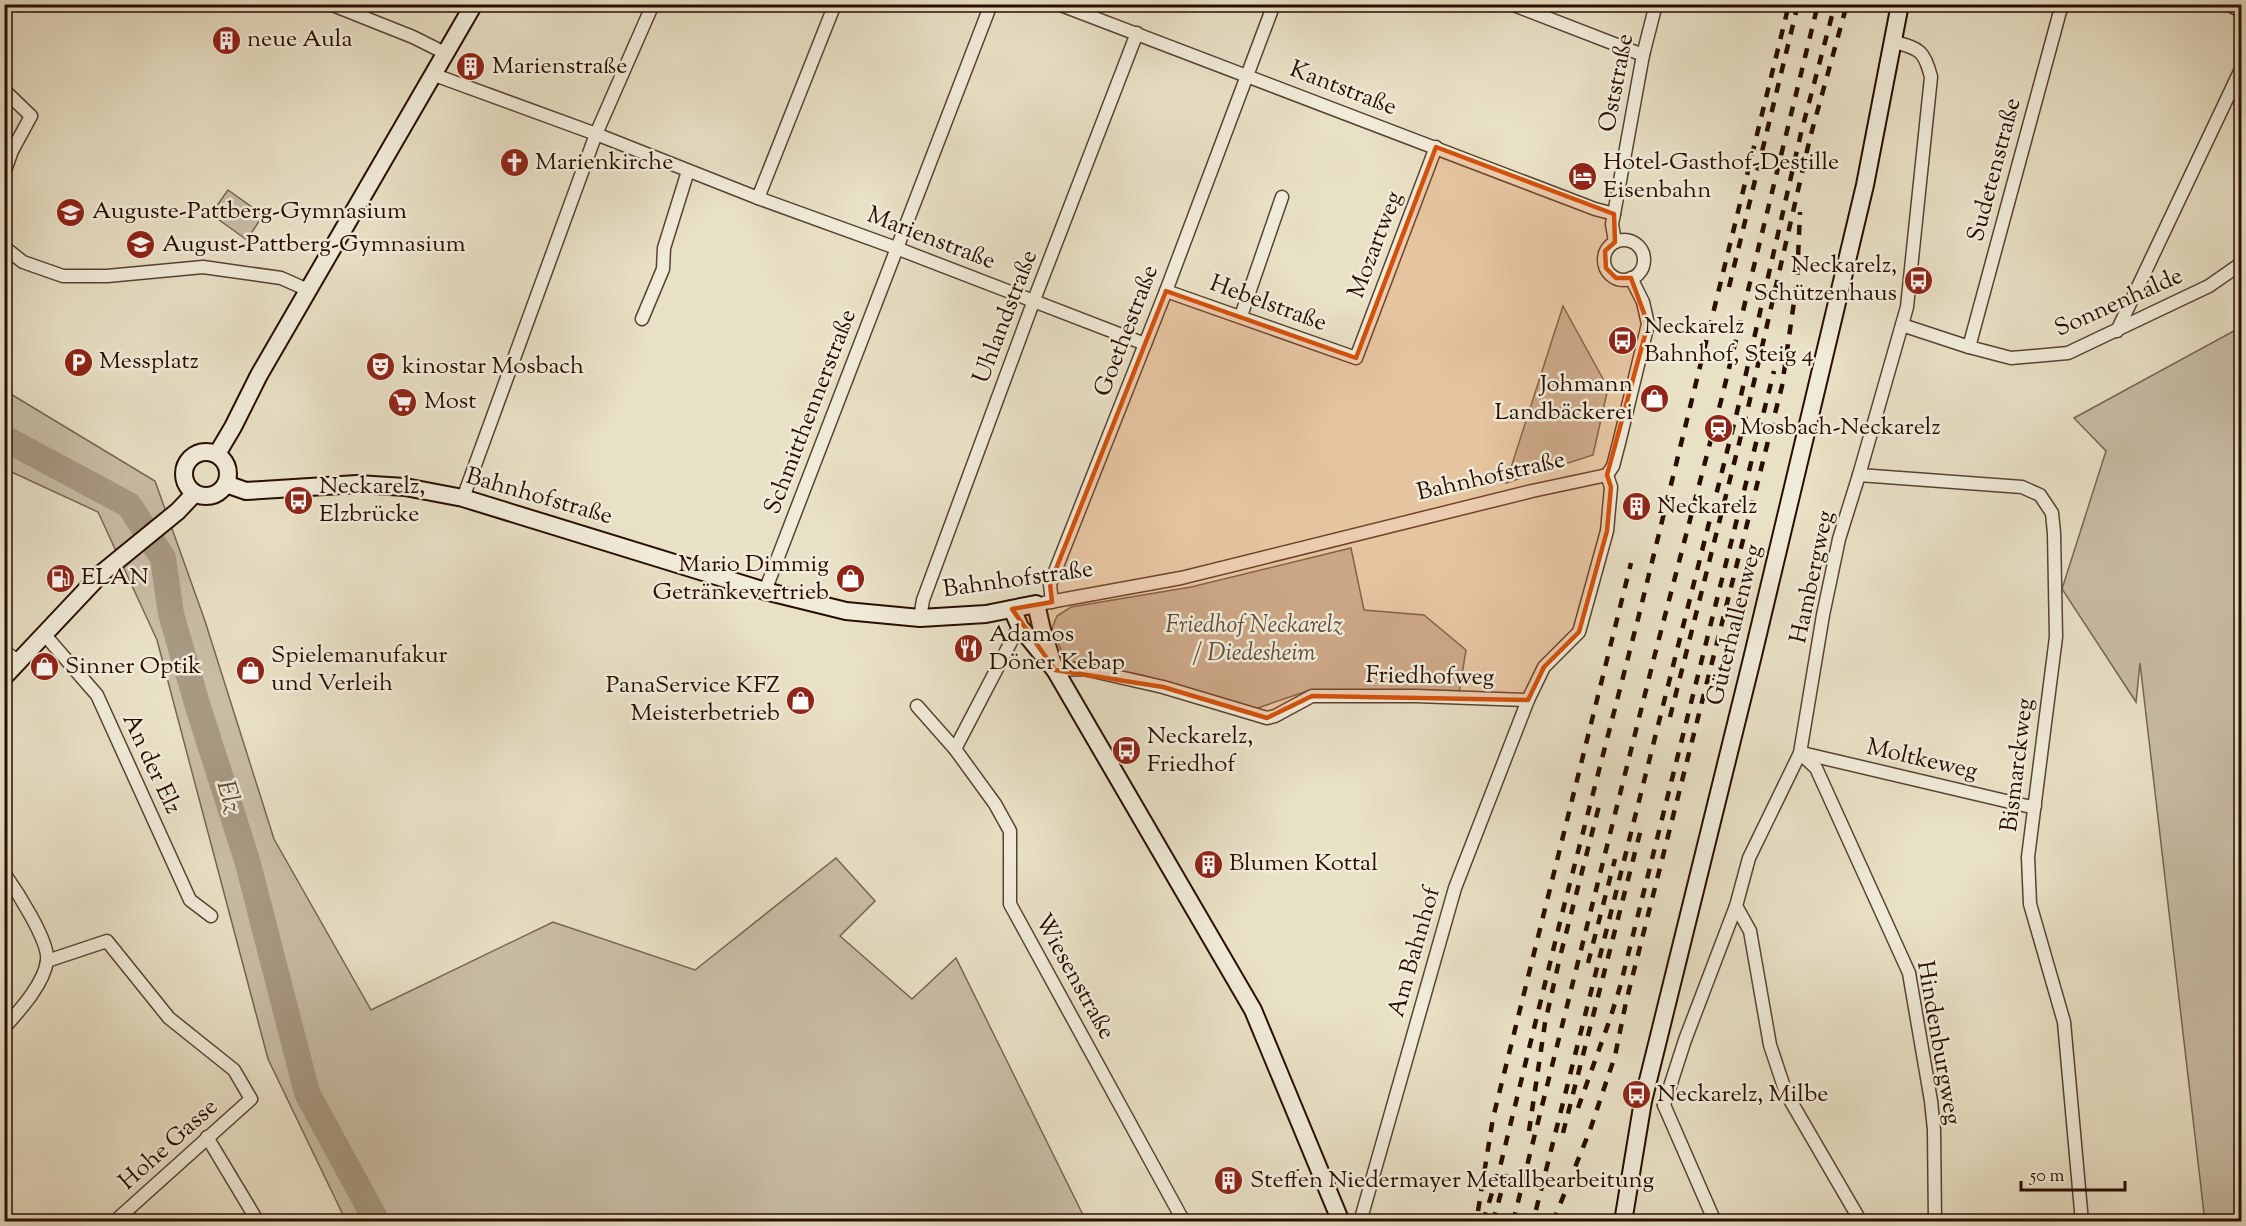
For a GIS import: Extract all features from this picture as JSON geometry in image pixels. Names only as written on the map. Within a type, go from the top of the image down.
[{"type":"street","points":[[330,4],[414,37],[445,53]]},
{"type":"street","points":[[217,454],[308,290],[474,4]]},
{"type":"street","points":[[463,498],[596,134],[653,4]]},
{"type":"street","points":[[758,198],[835,4]]},
{"type":"street","name":"Schmitthennerstraße","points":[[765,591],[991,4]]},
{"type":"street","name":"Kantstraße","points":[[1058,4],[1090,10],[1137,33],[1595,209],[1614,214]]},
{"type":"street","name":"Goethestraße","points":[[1044,603],[1166,291],[1274,4]]},
{"type":"street","points":[[1511,4],[1643,55]]},
{"type":"street","name":"Oststraße","points":[[1615,242],[1612,224],[1643,55],[1656,4]]},
{"type":"street","name":"Güterhallenweg","points":[[1623,1221],[1643,1101],[1752,659],[1865,184],[1900,4]]},
{"type":"street","name":"Sudetenstraße","points":[[1969,347],[2062,4]]},
{"type":"street","name":"Uhlandstraße","points":[[921,618],[923,600],[1034,300],[1137,33]]},
{"type":"street","name":"Hambergweg","points":[[1664,1105],[1685,1040],[1736,906],[1749,858],[1800,753],[1823,615],[1839,539],[1906,307],[1931,77],[1926,58],[1914,47],[1892,41]]},
{"type":"street","points":[[2117,331],[2241,67]]},
{"type":"street","name":"Marienstraße","points":[[432,74],[596,134],[758,198],[1034,300],[1145,344]]},
{"type":"street","points":[[4,90],[31,116],[12,151],[4,173]]},
{"type":"street","name":"Mozartweg","points":[[1356,358],[1436,147]]},
{"type":"street","points":[[642,319],[663,269],[664,248],[688,171]]},
{"type":"street","points":[[1241,316],[1282,196]]},
{"type":"street","points":[[1628,240],[1641,249],[1643,265],[1640,271],[1631,278],[1616,278],[1606,268],[1605,251],[1615,242],[1628,240]]},
{"type":"street","points":[[5,249],[23,262],[63,276],[107,276],[203,267],[281,278],[308,290]]},
{"type":"street","name":"Sonnenhalde","points":[[1902,325],[2011,358],[2068,353],[2209,286],[2241,263]]},
{"type":"street","points":[[1607,475],[1613,466],[1648,324],[1643,302],[1631,278]]},
{"type":"street","name":"Hebelstraße","points":[[1166,291],[1356,358]]},
{"type":"street","points":[[201,452],[217,454],[228,470],[226,484],[215,494],[208,496],[194,494],[184,481],[185,463],[201,452]]},
{"type":"street","name":"Bahnhofstraße","points":[[226,484],[246,491],[357,484],[405,487],[463,498],[765,591],[846,611],[921,618],[986,614],[1181,578],[1532,491],[1607,475]]},
{"type":"street","name":"Am Bahnhof","points":[[1360,1221],[1455,888],[1528,700],[1544,667],[1579,632],[1607,531],[1611,487],[1607,475]]},
{"type":"street","name":"Bismarckweg","points":[[1859,475],[2022,487],[2040,495],[2052,513],[2056,637],[2028,857],[2030,904],[2064,1022],[2082,1221]]},
{"type":"street","points":[[4,677],[11,656],[44,634],[102,573],[178,511],[194,494]]},
{"type":"street","points":[[1044,603],[1042,630],[1055,670]]},
{"type":"street","points":[[1012,609],[1020,627],[1055,670],[1253,1010],[1341,1221]]},
{"type":"street","points":[[955,748],[1020,627]]},
{"type":"street","name":"An der Elz","points":[[44,634],[97,695],[190,900],[211,916]]},
{"type":"street","name":"Friedhofweg","points":[[1055,670],[1084,669],[1163,687],[1267,718],[1312,696],[1416,696],[1528,700]]},
{"type":"street","name":"Wiesenstraße","points":[[918,706],[955,748],[995,804],[1010,831],[1010,904],[1184,1221]]},
{"type":"street","name":"Moltkeweg","points":[[1800,753],[2035,806]]},
{"type":"street","name":"Hindenburgweg","points":[[1800,753],[1816,768],[1909,973],[1932,1111],[1935,1221]]},
{"type":"street","points":[[4,873],[19,893],[45,946],[47,961],[34,992],[4,1028]]},
{"type":"street","points":[[1736,906],[1750,931],[1770,1045],[1785,1093],[1861,1221]]},
{"type":"street","name":"Hohe Gasse","points":[[47,961],[107,941],[169,1018],[234,1070],[251,1099],[114,1221]]},
{"type":"street","points":[[1643,1101],[1664,1105],[1715,1221]]},
{"type":"street","points":[[207,1137],[258,1221]]},
{"type":"highlighted area","points":[[1436,147],[1614,214],[1615,242],[1605,251],[1606,268],[1616,278],[1631,278],[1648,324],[1607,475],[1611,487],[1607,531],[1579,632],[1544,667],[1528,700],[1312,696],[1267,718],[1163,687],[1055,670],[1012,609],[1052,602],[1050,584],[1166,291],[1356,358]]},
{"type":"green space","points":[[228,190],[263,215],[247,240],[211,214]]},
{"type":"green space","points":[[1563,306],[1608,388],[1593,455],[1506,483]]},
{"type":"green space","points":[[2241,327],[2242,1221],[2205,1222],[2140,663],[2136,702],[2062,589],[2106,451],[2074,418]]},
{"type":"green space","points":[[4,390],[155,481],[205,621],[274,839],[371,1010],[553,922],[695,970],[836,858],[875,901],[840,936],[912,999],[956,958],[1086,1221],[346,1221],[268,1059],[157,640],[98,512],[5,469]]},
{"type":"green space","name":"Friedhof Neckarelz / Diedesheim","points":[[1351,548],[1364,610],[1424,615],[1466,650],[1459,693],[1307,691],[1255,709],[1142,675],[1065,660],[1052,628],[1057,616],[1071,607],[1191,587]]},
{"type":"waterway","name":"Elz","points":[[4,438],[129,505],[163,558],[171,614],[247,860],[307,1093],[377,1222]]},
{"type":"railway","points":[[1483,1222],[1500,1167],[1639,615],[1789,4]]},
{"type":"railway","points":[[1729,287],[1798,4]]},
{"type":"railway","points":[[1513,1222],[1655,654],[1722,397],[1818,4]]},
{"type":"railway","points":[[1536,1210],[1739,404],[1801,133],[1835,4]]},
{"type":"railway","points":[[1670,717],[1748,408],[1810,138],[1847,4]]},
{"type":"railway","points":[[1553,1222],[1590,1130],[1615,1056],[1626,1002],[1782,386],[1797,281],[1800,212]]},
{"type":"railway","points":[[1578,1108],[1620,987],[1774,371]]},
{"type":"railway","points":[[1478,1211],[1493,1118],[1631,563]]},
{"type":"railway","points":[[1561,953],[1600,802]]},
{"type":"railway","points":[[1563,1133],[1642,825]]},
{"type":"railway","points":[[1588,963],[1615,859]]},
{"type":"railway","points":[[1529,1131],[1545,1023],[1560,957]]},
{"type":"railway","points":[[1493,1222],[1507,1171]]},
{"type":"place","name":"neue Aula","points":[[226,40]]},
{"type":"place","name":"Marienstraße","points":[[471,67]]},
{"type":"place","name":"Marienkirche","points":[[514,163]]},
{"type":"place","name":"Hotel-Gasthof-Destille Eisenbahn","points":[[1582,177]]},
{"type":"place","name":"Auguste-Pattberg-Gymnasium","points":[[71,212]]},
{"type":"place","name":"August-Pattberg-Gymnasium","points":[[141,245]]},
{"type":"place","name":"Neckarelz, Schützenhaus","points":[[1918,280]]},
{"type":"place","name":"Neckarelz Bahnhof, Steig 4","points":[[1623,341]]},
{"type":"place","name":"Messplatz","points":[[78,362]]},
{"type":"place","name":"kinostar Mosbach","points":[[381,367]]},
{"type":"place","name":"Johmann Landbäckerei","points":[[1654,399]]},
{"type":"place","name":"Most","points":[[403,402]]},
{"type":"place","name":"Mosbach-Neckarelz","points":[[1719,428]]},
{"type":"place","name":"Neckarelz, Elzbrücke","points":[[298,501]]},
{"type":"place","name":"Neckarelz","points":[[1636,507]]},
{"type":"place","name":"ELAN","points":[[60,578]]},
{"type":"place","name":"Mario Dimmig Getränkevertrieb","points":[[850,579]]},
{"type":"place","name":"Adamos Döner Kebap","points":[[968,649]]},
{"type":"place","name":"Sinner Optik","points":[[44,667]]},
{"type":"place","name":"Spielemanufakur und Verleih","points":[[250,670]]},
{"type":"place","name":"PanaService KFZ Meisterbetrieb","points":[[801,700]]},
{"type":"place","name":"Neckarelz, Friedhof","points":[[1126,751]]},
{"type":"place","name":"Blumen Kottal","points":[[1208,864]]},
{"type":"place","name":"Neckarelz, Milbe","points":[[1636,1095]]},
{"type":"place","name":"Steffen Niedermayer Metallbearbeitung","points":[[1229,1181]]}]
